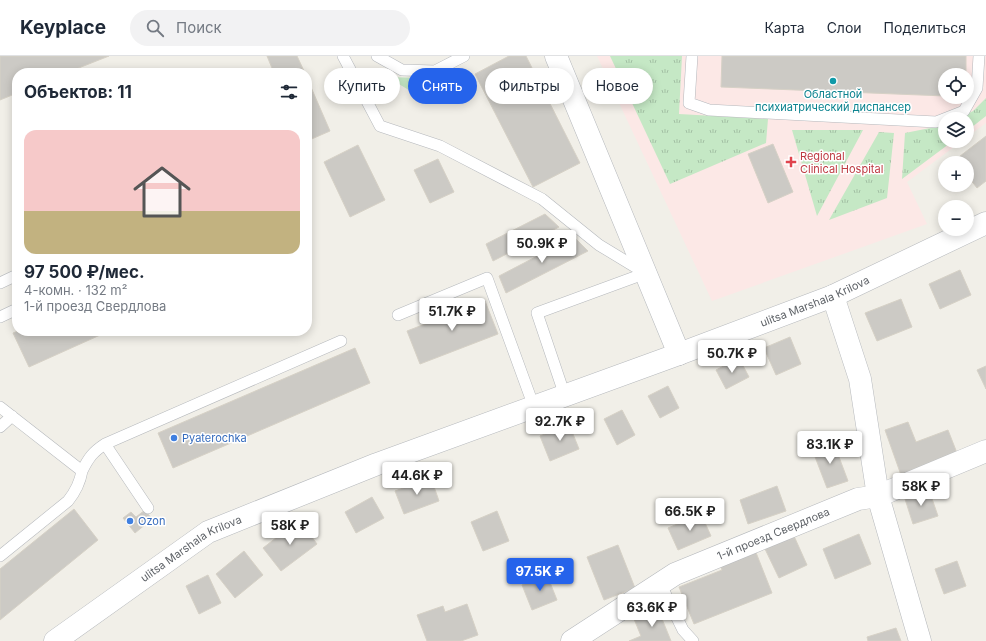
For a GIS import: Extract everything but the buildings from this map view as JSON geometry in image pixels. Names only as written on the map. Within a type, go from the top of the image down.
[{"type":"street","points":[[556,56],[679,354]]},
{"type":"street","name":"ulitsa Marshala Krilova","points":[[56,641],[208,532],[377,464],[833,296],[986,223]]},
{"type":"street","points":[[833,296],[860,379],[878,496],[920,641]]},
{"type":"street","name":"1-й проезд Свердлова","points":[[572,641],[675,574],[858,499],[878,496],[986,451]]},
{"type":"lane","points":[[343,56],[380,126],[440,146],[542,199],[599,245],[646,273]]},
{"type":"lane","points":[[377,56],[402,70],[435,71],[464,56]]},
{"type":"lane","points":[[692,56],[689,103],[709,110],[936,122],[964,110],[977,88],[979,56]]},
{"type":"lane","points":[[565,396],[536,313],[646,273]]},
{"type":"lane","points":[[0,283],[12,277]]},
{"type":"lane","points":[[398,315],[487,278],[534,407]]},
{"type":"lane","points":[[0,317],[12,311]]},
{"type":"lane","points":[[0,556],[68,501],[81,481],[82,471],[88,459],[94,451],[105,444],[341,341]]},
{"type":"lane","points":[[0,407],[82,471]]},
{"type":"lane","points":[[0,426],[12,416]]},
{"type":"lane","points":[[105,444],[148,508]]},
{"type":"lane","points":[[660,583],[683,630],[693,641]]},
{"type":"shaded area","name":"Regional Clinical Hospital","points":[[597,56],[986,56],[986,123],[974,132],[974,112],[938,112],[938,148],[953,148],[942,156],[938,156],[938,159],[907,182],[927,224],[712,301],[620,104],[653,104],[653,68],[603,68]]},
{"type":"green space","points":[[610,56],[682,56],[679,114],[768,119],[766,143],[670,184],[632,104],[653,104],[653,68],[616,68]]},
{"type":"green space","points":[[400,77],[408,78],[408,89],[400,85]]},
{"type":"green space","points":[[986,98],[986,116],[974,125],[974,112],[971,112]]},
{"type":"green space","points":[[938,126],[938,148],[944,148],[902,179],[905,133]]},
{"type":"green space","points":[[792,130],[863,130],[817,216]]},
{"type":"green space","points":[[879,132],[894,133],[887,198],[829,220]]},
{"type":"place","name":"Областной психиатрический диспансер","points":[[833,81]]},
{"type":"place","name":"Regional Clinical Hospital","points":[[791,162]]},
{"type":"place","name":"Pyaterochka","points":[[174,438]]},
{"type":"place","name":"Ozon","points":[[130,521]]}]
